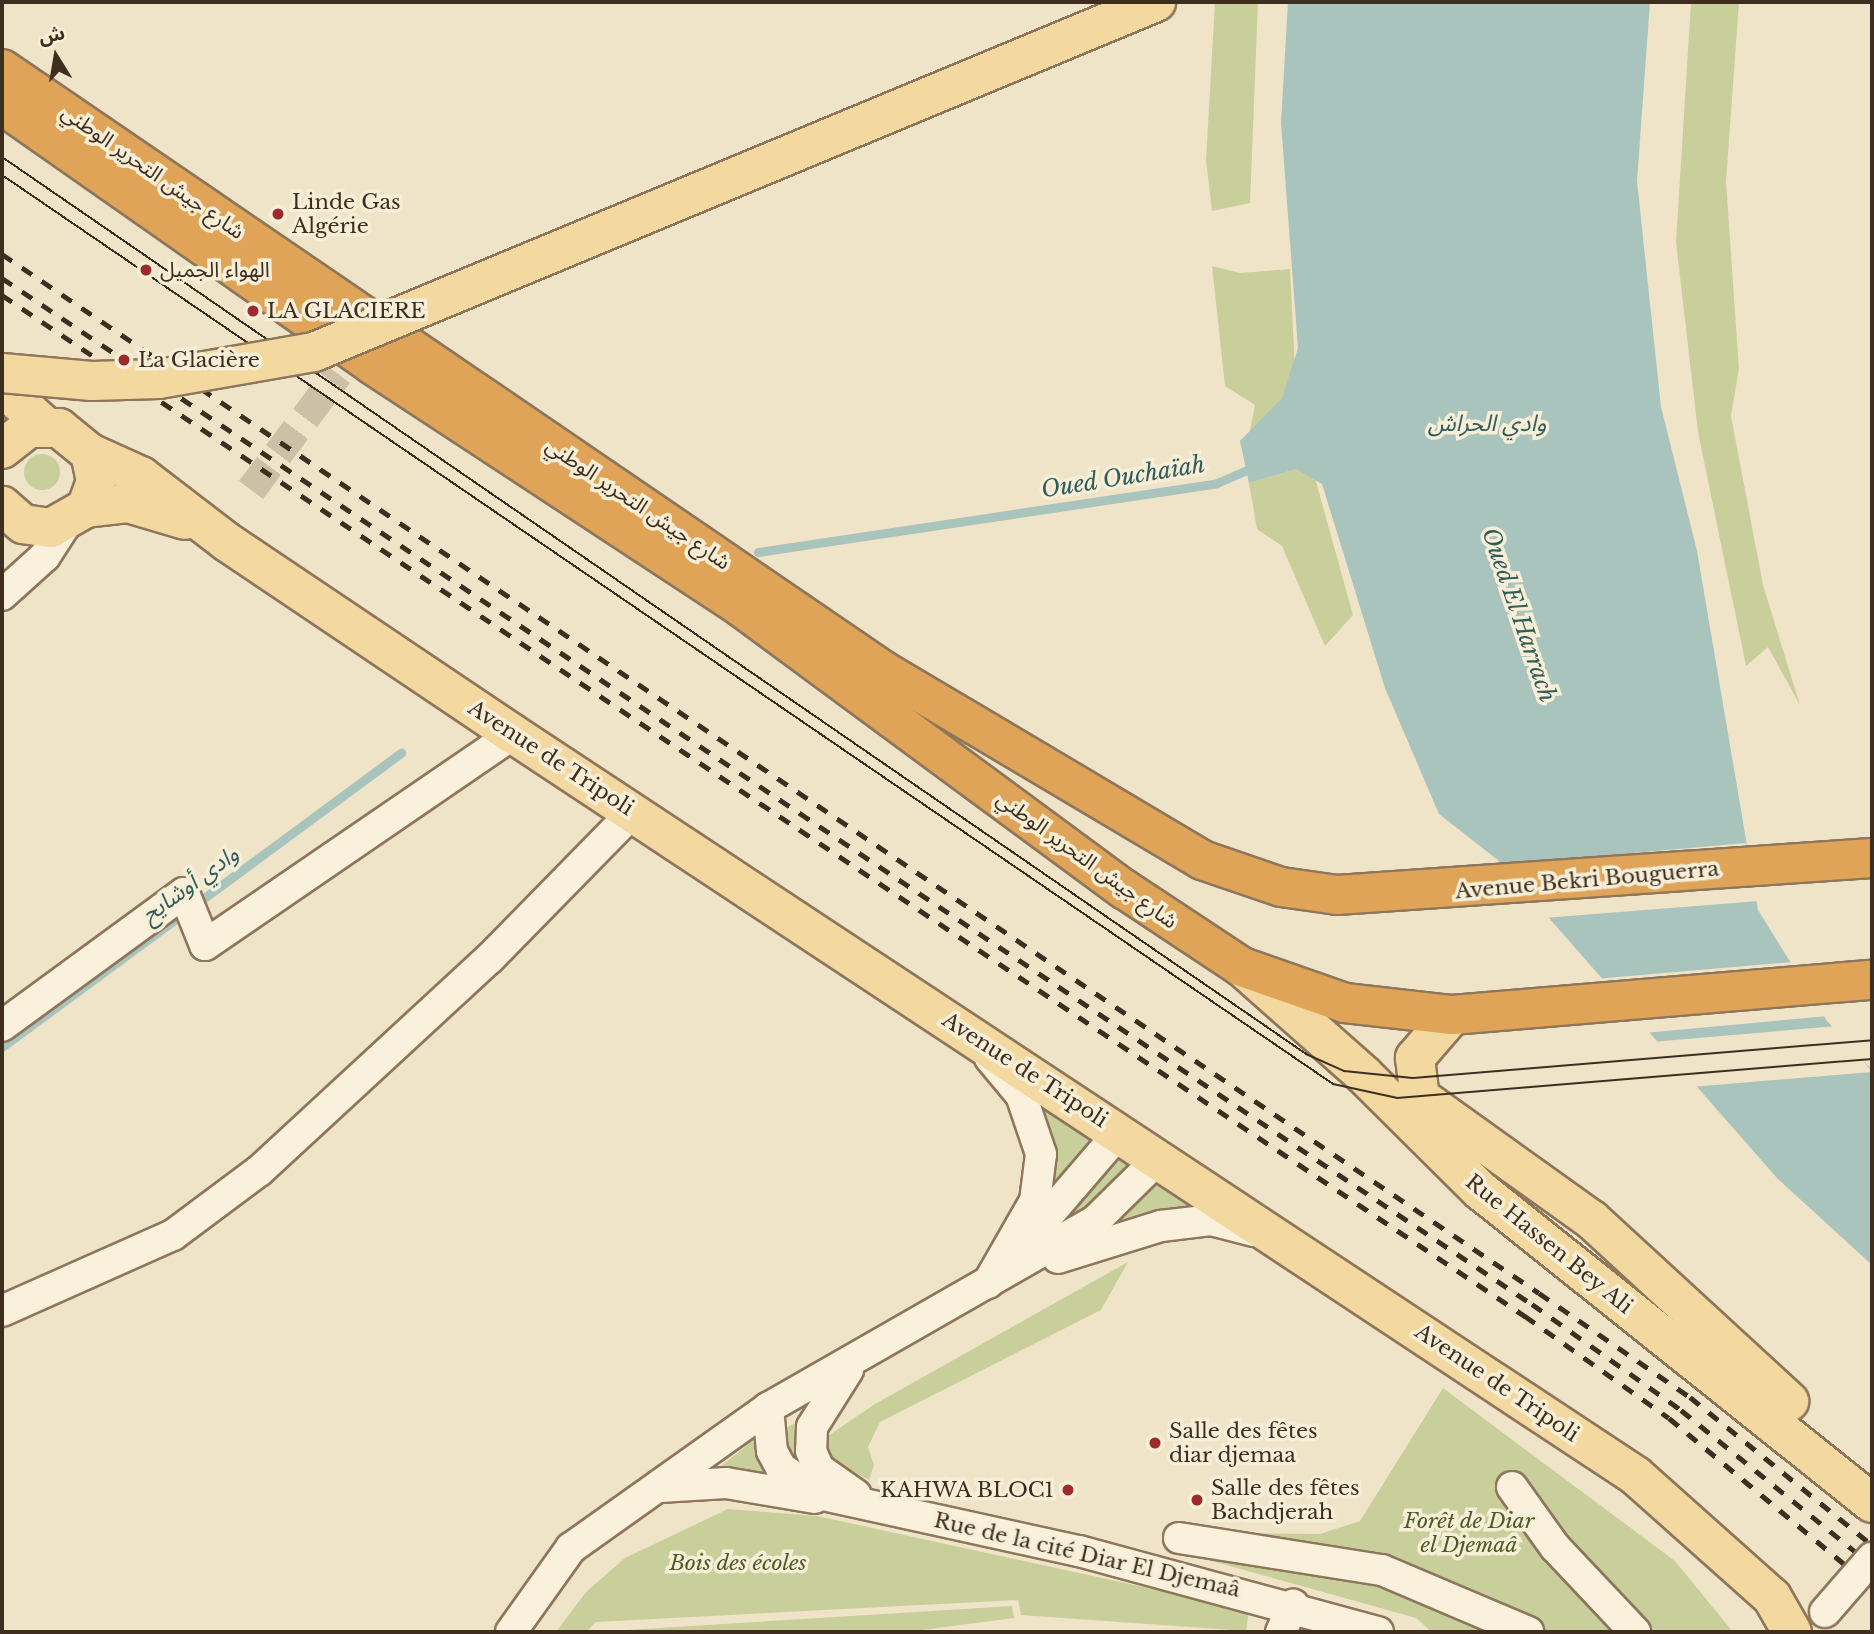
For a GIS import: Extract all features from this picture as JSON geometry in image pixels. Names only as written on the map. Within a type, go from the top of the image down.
[{"type":"highway","name":"شارع جيش التحرير الوطني","points":[[2,69],[884,671],[1163,841],[1245,877],[1301,892]]},
{"type":"highway","name":"شارع جيش التحرير الوطني","points":[[2,104],[373,365],[741,607],[1124,889],[1242,967],[1345,1003],[1452,1015]]},
{"type":"highway","name":"Avenue Bekri Bouguerra","points":[[1301,892],[1412,894],[1872,858]]},
{"type":"highway","points":[[1452,1015],[1872,979]]},
{"type":"main road","points":[[2,373],[92,382],[159,379],[314,352],[1156,2]]},
{"type":"main road","name":"Avenue de Tripoli","points":[[2,387],[45,426],[71,434],[90,453],[141,476],[227,542],[513,734],[634,811],[1636,1476],[1772,1597],[1792,1632]]},
{"type":"main road","points":[[2,449],[15,435],[45,426]]},
{"type":"main road","points":[[76,516],[96,481],[90,453]]},
{"type":"main road","name":"Avenue de Tripoli","points":[[12,515],[76,516],[147,506],[227,542]]},
{"type":"main road","name":"Rue Hassen Bey Ali","points":[[1242,967],[1364,1075],[1481,1191],[1872,1503]]},
{"type":"main road","name":"Rue Hassen Bey Ali","points":[[1452,1015],[1415,1058],[1420,1097],[1592,1220],[1872,1474]]},
{"type":"street","points":[[12,515],[32,550],[29,570]]},
{"type":"street","points":[[2,595],[29,570],[76,516]]},
{"type":"street","points":[[2,1026],[184,893],[205,945],[513,734]]},
{"type":"street","points":[[2,1311],[173,1235],[259,1171],[489,960],[634,811]]},
{"type":"street","points":[[969,1034],[1021,1095],[1041,1154],[1035,1201],[988,1283]]},
{"type":"street","points":[[988,1283],[1119,1133]]},
{"type":"street","points":[[988,1283],[1095,1221],[1158,1159]]},
{"type":"street","points":[[988,1283],[1161,1226],[1211,1220],[1275,1237]]},
{"type":"street","name":"Rue de la cité Diar El Djemaâ","points":[[988,1283],[854,1362],[768,1408],[772,1451],[794,1482],[881,1507],[1293,1605],[1378,1632]]},
{"type":"street","name":"Rue de la cité Diar El Djemaâ","points":[[854,1362],[813,1427],[811,1451],[819,1469],[838,1486],[881,1507]]},
{"type":"street","points":[[511,1632],[571,1548],[768,1408]]},
{"type":"street","points":[[656,1488],[726,1483],[881,1507]]},
{"type":"street","points":[[1512,1487],[1555,1547],[1635,1632]]},
{"type":"street","points":[[1179,1538],[1382,1570],[1528,1632]]},
{"type":"street","points":[[1825,1612],[1872,1558]]},
{"type":"street","points":[[1281,1632],[1293,1605]]},
{"type":"green space","points":[[1215,2],[1258,2],[1250,203],[1212,211],[1206,160]]},
{"type":"green space","points":[[1691,2],[1739,2],[1726,182],[1739,369],[1731,416],[1763,585],[1800,705],[1768,647],[1746,666],[1698,432],[1676,242]]},
{"type":"green space","points":[[1212,266],[1240,273],[1290,269],[1295,370],[1282,398],[1249,435],[1255,405],[1225,386]]},
{"type":"green space","points":[[42,454],[55,459],[60,472],[55,485],[42,490],[29,485],[24,472],[29,459]]},
{"type":"green space","points":[[1296,469],[1315,478],[1353,615],[1325,646],[1282,546],[1257,529],[1249,483]]},
{"type":"green space","points":[[1040,1097],[1102,1140],[1053,1194]]},
{"type":"green space","points":[[1115,1150],[1142,1171],[1062,1224],[1075,1204]]},
{"type":"green space","points":[[1158,1178],[1203,1214],[1086,1239]]},
{"type":"green space","points":[[1128,1262],[1101,1310],[880,1422],[868,1447],[874,1465],[869,1480],[827,1457],[822,1440],[875,1404]]},
{"type":"green space","name":"Forêt de Diar el Djemaâ","points":[[1443,1388],[1675,1561],[1733,1632],[1432,1632],[1416,1618],[1172,1550],[1188,1523],[1232,1533],[1320,1534],[1360,1521]]},
{"type":"green space","points":[[802,1420],[805,1465],[798,1472],[777,1432]]},
{"type":"green space","points":[[762,1433],[790,1487],[715,1471]]},
{"type":"green space","name":"Bois des écoles","points":[[728,1509],[817,1516],[1249,1610],[1246,1631],[1021,1615],[1018,1600],[596,1622],[586,1632],[556,1632],[586,1592],[625,1558]]},
{"type":"green space","points":[[1012,1606],[1014,1618],[908,1632],[593,1632]]},
{"type":"water","name":"وادي الحراش","points":[[1288,2],[1650,2],[1637,181],[1661,407],[1697,551],[1758,910],[1827,1021],[1872,1070],[1872,1265],[1777,1178],[1499,861],[1439,814],[1385,688],[1322,484],[1296,469],[1249,483],[1240,441],[1282,398],[1298,348],[1281,123]]},
{"type":"pier","points":[[1746,843],[1759,901],[1544,918],[1498,865]]},
{"type":"pier","points":[[1793,962],[1828,1016],[1644,1033],[1595,979]]},
{"type":"pier","points":[[1837,1026],[1872,1072],[1691,1087],[1652,1042]]},
{"type":"waterway","name":"Oued Ouchaïah","points":[[758,552],[1217,483],[1256,466]]},
{"type":"waterway","name":"وادي أوشايح","points":[[2,1047],[401,753]]},
{"type":"tunnel","points":[[251,490],[338,374]]},
{"type":"tram line","points":[[2,157],[1306,1054],[1344,1071],[1413,1078],[1872,1040]]},
{"type":"tram line","points":[[2,175],[1333,1084],[1397,1098],[1872,1059]]},
{"type":"railway","points":[[2,254],[1690,1397],[1872,1545]]},
{"type":"railway","points":[[2,278],[1532,1304],[1681,1410],[1872,1565]]},
{"type":"railway","points":[[2,295],[1525,1316],[1669,1418],[1872,1587]]},
{"type":"place","name":"Linde Gas Algérie","points":[[278,214]]},
{"type":"place","name":"الهواء الجميل","points":[[146,270]]},
{"type":"place","name":"LA GLACIERE","points":[[253,311]]},
{"type":"place","name":"La Glacière","points":[[124,360]]},
{"type":"place","name":"Salle des fêtes diar djemaa","points":[[1155,1443]]},
{"type":"place","name":"KAHWA BLOC1","points":[[1068,1490]]},
{"type":"place","name":"Salle des fêtes Bachdjerah","points":[[1197,1500]]},
{"type":"water label","name":"Oued El Harrach","points":[[1519,615]]}]
